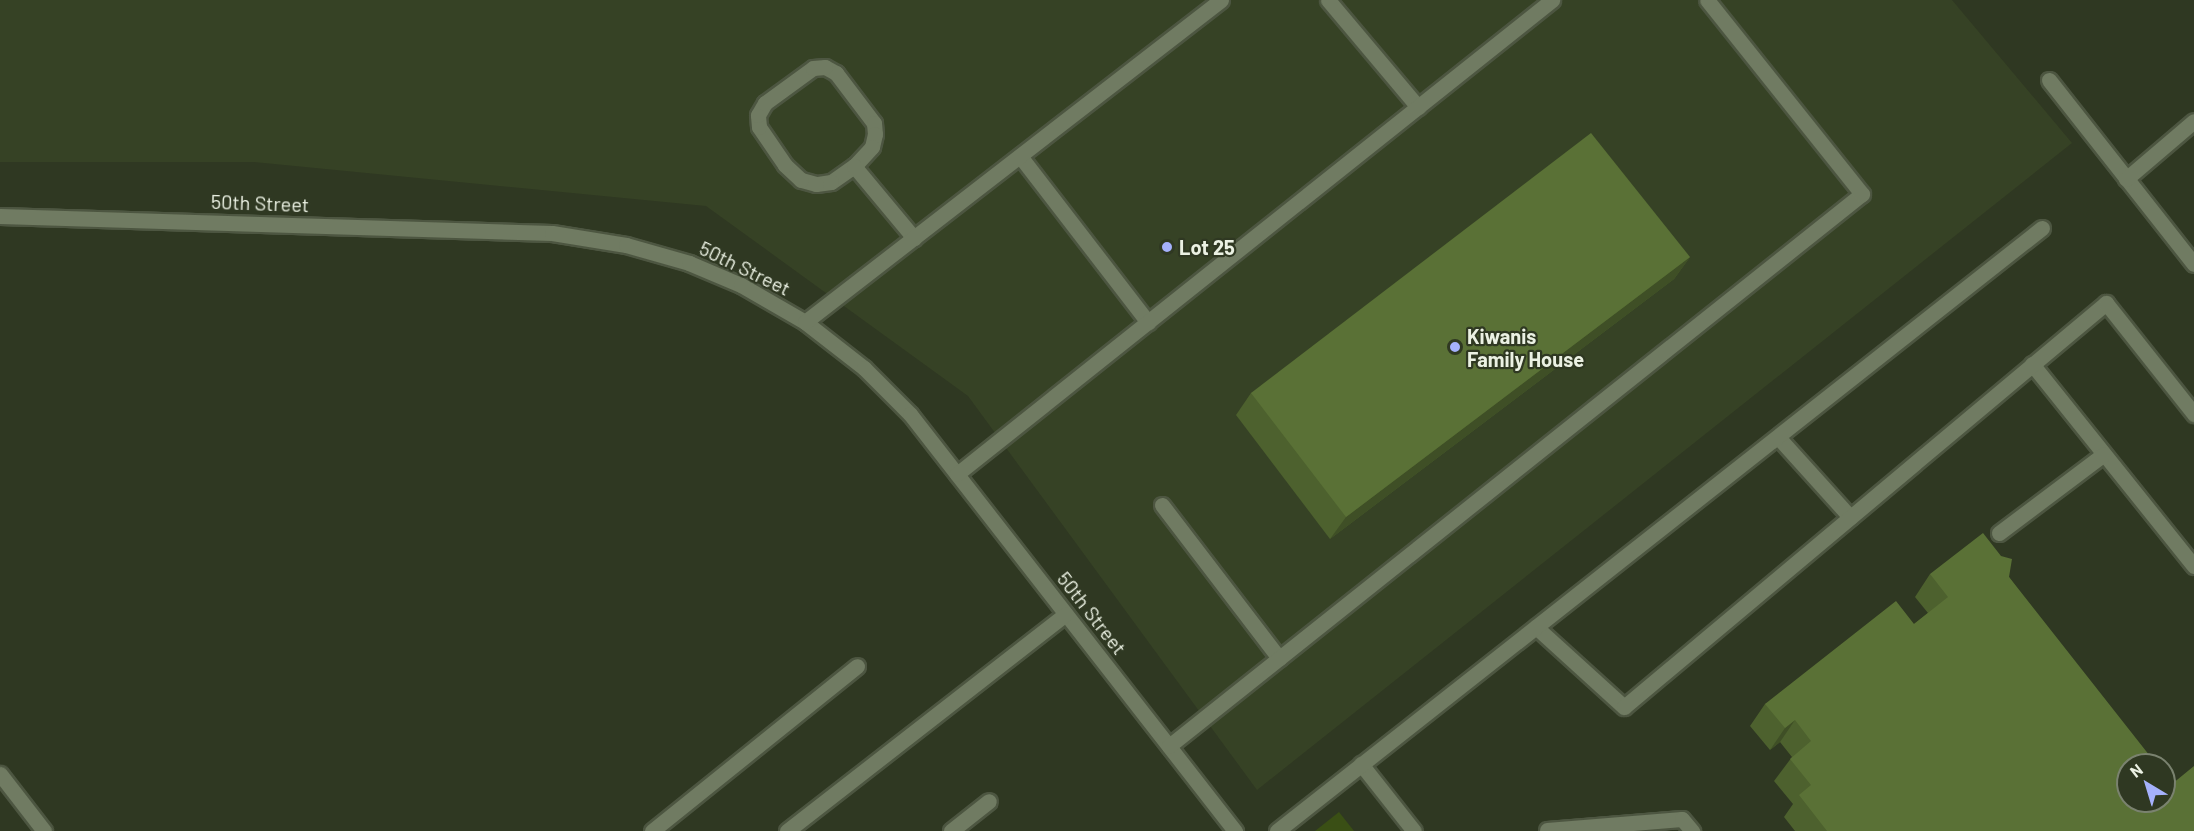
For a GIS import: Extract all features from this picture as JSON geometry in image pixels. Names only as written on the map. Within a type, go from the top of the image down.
[{"type":"street","points":[[805,322],[1221,0]]},
{"type":"street","points":[[1328,0],[1418,107]]},
{"type":"street","points":[[957,474],[1552,0]]},
{"type":"street","points":[[1169,746],[1862,194],[1707,0]]},
{"type":"street","points":[[825,67],[836,73],[874,123],[872,147],[854,166],[831,182],[801,180],[774,151],[759,127],[758,115],[765,103],[813,68],[825,67]]},
{"type":"street","points":[[2049,80],[2194,264]]},
{"type":"street","points":[[2127,179],[2194,121]]},
{"type":"street","points":[[1020,156],[1148,322]]},
{"type":"street","points":[[854,166],[914,238]]},
{"type":"street","name":"50th Street","points":[[0,216],[552,233],[626,245],[689,263],[741,285],[805,322],[864,368],[910,414],[1235,831]]},
{"type":"street","points":[[1277,831],[2042,228]]},
{"type":"street","points":[[1536,627],[1624,707],[2106,303],[2194,414]]},
{"type":"street","points":[[2032,364],[2194,566]]},
{"type":"street","points":[[1778,437],[1850,517]]},
{"type":"street","points":[[1999,533],[2104,454]]},
{"type":"street","points":[[1162,505],[1279,658]]},
{"type":"street","points":[[787,831],[1066,614]]},
{"type":"street","points":[[652,831],[857,666]]},
{"type":"street","points":[[1361,764],[1414,831]]},
{"type":"street","points":[[0,774],[44,831]]},
{"type":"street","points":[[951,831],[990,801]]},
{"type":"street","points":[[1547,830],[1682,819],[1692,831]]},
{"type":"shaded area","points":[[0,0],[1952,0],[2072,143],[1257,790],[968,396],[706,206],[254,162],[0,162]]},
{"type":"green space","points":[[1339,812],[1354,831],[1315,831]]},
{"type":"building","name":"Kiwanis Family House","points":[[1591,133],[1690,257],[1346,517],[1251,393]]},
{"type":"building","points":[[1983,533],[2001,556],[2012,559],[2009,577],[2148,753],[2116,753],[2116,813],[2176,813],[2176,781],[2194,766],[2194,831],[1827,831],[1799,795],[1811,785],[1790,759],[1811,741],[1795,720],[1785,728],[1765,704],[1896,601],[1914,624],[1948,597],[1930,574]]},
{"type":"place","name":"Lot 25","points":[[1167,247]]},
{"type":"place","name":"Kiwanis Family House","points":[[1455,347]]}]
